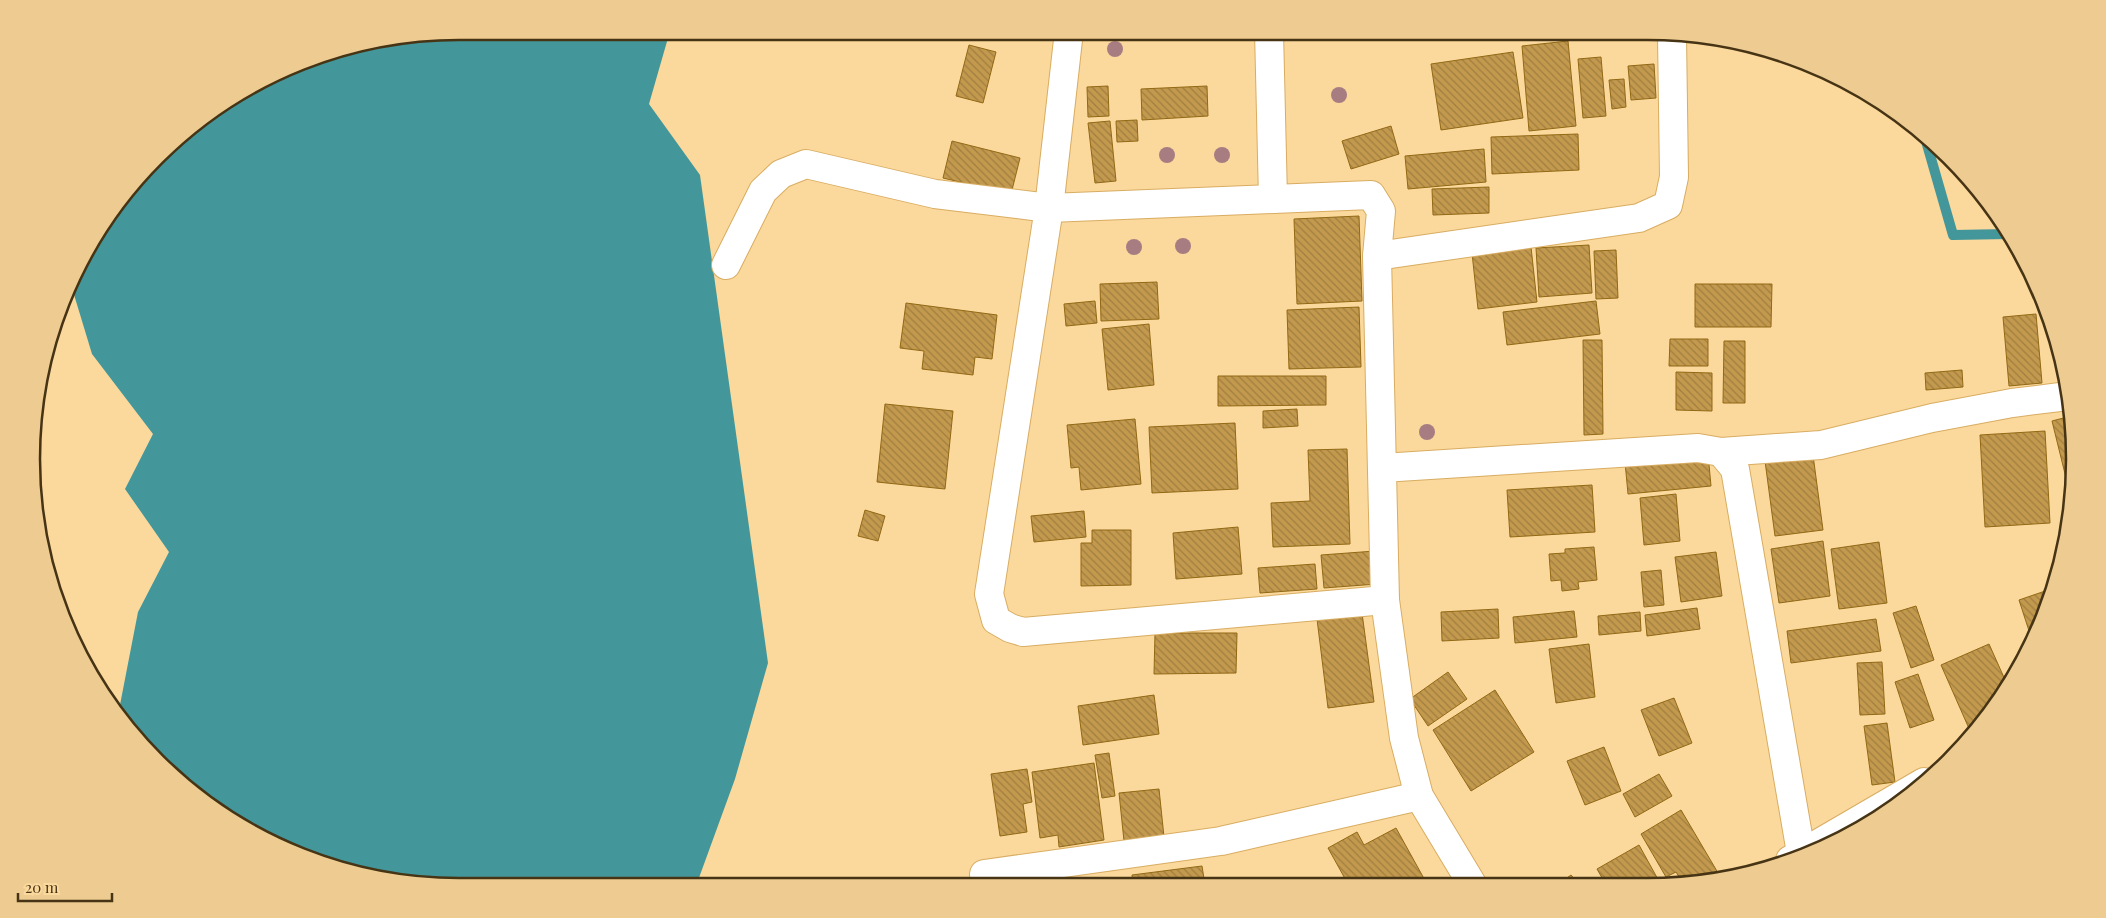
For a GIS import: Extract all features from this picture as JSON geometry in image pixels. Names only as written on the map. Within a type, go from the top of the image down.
[{"type":"street","points":[[1067,40],[1049,208],[989,594],[996,620],[1010,628],[1023,632],[1385,600]]},
{"type":"street","points":[[1269,40],[1272,199]]},
{"type":"street","points":[[1377,256],[1639,218],[1668,205],[1674,177],[1672,41]]},
{"type":"street","points":[[726,265],[762,191],[781,174],[806,164],[935,194],[1049,208],[1371,195],[1381,211],[1377,256],[1385,600],[1404,738],[1419,796],[1468,878]]},
{"type":"street","points":[[1382,468],[1698,448],[1721,452],[1821,446],[1932,418],[2061,397]]},
{"type":"street","points":[[1721,452],[1735,469],[1794,851]]},
{"type":"street","points":[[984,874],[1221,841],[1419,796]]},
{"type":"street","points":[[1844,828],[1867,815]]},
{"type":"water","points":[[459,40],[667,40],[649,104],[700,175],[768,663],[735,779],[699,878],[459,878],[432,877],[377,870],[324,856],[274,835],[226,807],[183,774],[144,735],[120,704],[138,612],[169,552],[125,489],[153,434],[92,354],[74,295],[96,249],[127,204],[163,163],[204,127],[249,96],[274,83],[324,62],[377,48],[404,44]]},
{"type":"building","points":[[1568,41],[1576,126],[1529,131],[1522,46]]},
{"type":"building","points":[[969,45],[996,52],[983,103],[956,96]]},
{"type":"building","points":[[1513,52],[1523,118],[1441,130],[1431,64]]},
{"type":"building","points":[[1601,57],[1606,116],[1583,118],[1578,59]]},
{"type":"building","points":[[1654,64],[1656,98],[1631,100],[1628,66]]},
{"type":"building","points":[[1624,79],[1626,107],[1612,109],[1609,80]]},
{"type":"building","points":[[1108,86],[1109,116],[1088,117],[1087,87]]},
{"type":"building","points":[[1207,86],[1208,116],[1142,120],[1141,89]]},
{"type":"building","points":[[1137,120],[1138,141],[1117,142],[1116,121]]},
{"type":"building","points":[[1110,121],[1116,181],[1095,183],[1088,123]]},
{"type":"building","points":[[1391,126],[1399,154],[1351,169],[1342,141]]},
{"type":"building","points":[[1578,134],[1579,170],[1492,174],[1491,137]]},
{"type":"building","points":[[952,141],[1020,158],[1011,194],[943,178]]},
{"type":"building","points":[[1484,149],[1486,182],[1408,189],[1405,156]]},
{"type":"building","points":[[1489,187],[1489,213],[1433,215],[1432,189]]},
{"type":"building","points":[[1359,216],[1362,301],[1297,304],[1294,219]]},
{"type":"building","points":[[1589,245],[1592,293],[1539,297],[1536,248]]},
{"type":"building","points":[[1531,247],[1537,302],[1478,309],[1472,253]]},
{"type":"building","points":[[1616,250],[1618,298],[1596,299],[1594,251]]},
{"type":"building","points":[[1157,282],[1159,319],[1101,321],[1100,284]]},
{"type":"building","points":[[1695,284],[1772,284],[1771,327],[1695,327]]},
{"type":"building","points":[[1095,301],[1097,323],[1066,326],[1064,304]]},
{"type":"building","points":[[1596,301],[1600,334],[1507,345],[1503,312]]},
{"type":"building","points":[[906,303],[997,315],[992,359],[975,357],[973,375],[922,369],[924,351],[900,348]]},
{"type":"building","points":[[1359,307],[1361,367],[1289,369],[1287,310]]},
{"type":"building","points":[[2036,314],[2042,383],[2009,386],[2003,317]]},
{"type":"building","points":[[1149,324],[1154,385],[1108,390],[1102,329]]},
{"type":"building","points":[[1670,339],[1708,339],[1708,366],[1669,366]]},
{"type":"building","points":[[1583,340],[1602,340],[1603,434],[1584,435]]},
{"type":"building","points":[[1724,341],[1745,341],[1745,403],[1723,403]]},
{"type":"building","points":[[1962,370],[1963,387],[1926,390],[1925,373]]},
{"type":"building","points":[[1676,372],[1712,373],[1712,411],[1676,410]]},
{"type":"building","points":[[1218,376],[1326,376],[1326,405],[1218,406]]},
{"type":"building","points":[[885,404],[953,411],[945,489],[877,482]]},
{"type":"building","points":[[1297,409],[1298,426],[1263,428],[1263,411]]},
{"type":"building","points":[[2063,418],[2065,475],[2052,421]]},
{"type":"building","points":[[1135,419],[1141,484],[1081,490],[1079,467],[1071,468],[1067,425]]},
{"type":"building","points":[[1235,423],[1238,489],[1152,493],[1149,427]]},
{"type":"building","points":[[2045,431],[2050,523],[1985,527],[1980,435]]},
{"type":"building","points":[[1347,449],[1350,544],[1273,547],[1271,503],[1310,501],[1308,450]]},
{"type":"building","points":[[1708,454],[1711,486],[1628,494],[1625,462]]},
{"type":"building","points":[[1813,455],[1823,530],[1775,536],[1765,461]]},
{"type":"building","points":[[1592,485],[1595,532],[1510,537],[1507,490]]},
{"type":"building","points":[[1676,494],[1680,541],[1644,545],[1640,498]]},
{"type":"building","points":[[865,510],[885,516],[878,541],[858,536]]},
{"type":"building","points":[[1084,511],[1086,537],[1034,542],[1031,516]]},
{"type":"building","points":[[1238,527],[1242,574],[1176,579],[1173,533]]},
{"type":"building","points":[[1092,530],[1131,530],[1131,585],[1081,586],[1081,543],[1092,543]]},
{"type":"building","points":[[1823,541],[1830,596],[1779,603],[1771,549]]},
{"type":"building","points":[[1879,542],[1887,603],[1839,609],[1831,549]]},
{"type":"building","points":[[1594,547],[1597,580],[1578,582],[1579,589],[1562,591],[1561,580],[1551,581],[1549,554],[1565,553],[1565,549]]},
{"type":"building","points":[[1375,551],[1377,584],[1324,588],[1321,555]]},
{"type":"building","points":[[1716,552],[1722,596],[1681,602],[1675,557]]},
{"type":"building","points":[[1315,564],[1317,589],[1260,593],[1258,568]]},
{"type":"building","points":[[1661,570],[1664,605],[1644,607],[1641,572]]},
{"type":"building","points":[[2045,591],[2029,631],[2019,600]]},
{"type":"building","points":[[1916,606],[1934,660],[1911,668],[1893,613]]},
{"type":"building","points":[[1697,608],[1700,629],[1647,636],[1645,615]]},
{"type":"building","points":[[1498,609],[1499,638],[1442,641],[1441,612]]},
{"type":"building","points":[[1574,611],[1577,637],[1515,643],[1513,617]]},
{"type":"building","points":[[1640,612],[1641,631],[1599,635],[1598,616]]},
{"type":"building","points":[[1362,613],[1374,702],[1328,708],[1317,619]]},
{"type":"building","points":[[1876,619],[1881,651],[1791,663],[1787,631]]},
{"type":"building","points":[[1155,633],[1237,633],[1236,673],[1154,674]]},
{"type":"building","points":[[1589,644],[1595,697],[1556,703],[1549,649]]},
{"type":"building","points":[[1989,644],[2004,678],[1968,727],[1941,665]]},
{"type":"building","points":[[1882,662],[1885,714],[1860,715],[1857,663]]},
{"type":"building","points":[[1448,672],[1467,699],[1428,726],[1410,699]]},
{"type":"building","points":[[1918,674],[1934,720],[1910,728],[1895,682]]},
{"type":"building","points":[[1495,690],[1534,752],[1471,791],[1433,730]]},
{"type":"building","points":[[1154,695],[1159,734],[1083,745],[1078,706]]},
{"type":"building","points":[[1674,698],[1692,743],[1659,756],[1641,710]]},
{"type":"building","points":[[1887,723],[1895,782],[1872,785],[1864,726]]},
{"type":"building","points":[[1604,747],[1621,791],[1585,805],[1567,761]]},
{"type":"building","points":[[1109,753],[1115,796],[1102,798],[1095,755]]},
{"type":"building","points":[[1094,763],[1104,840],[1059,847],[1058,835],[1040,838],[1032,772]]},
{"type":"building","points":[[1027,769],[1032,802],[1023,804],[1027,832],[1000,836],[991,774]]},
{"type":"building","points":[[1659,774],[1672,796],[1635,817],[1623,794]]},
{"type":"building","points":[[1159,789],[1164,837],[1124,841],[1119,793]]},
{"type":"building","points":[[1681,810],[1717,872],[1679,876],[1676,872],[1666,877],[1641,834]]},
{"type":"building","points":[[1396,828],[1424,878],[1345,878],[1328,848],[1357,832],[1364,845]]},
{"type":"building","points":[[1639,845],[1657,878],[1602,878],[1597,869]]},
{"type":"building","points":[[1202,866],[1204,878],[1132,878],[1132,875]]},
{"type":"waterway","points":[[1928,149],[1953,235],[2000,234]]}]
